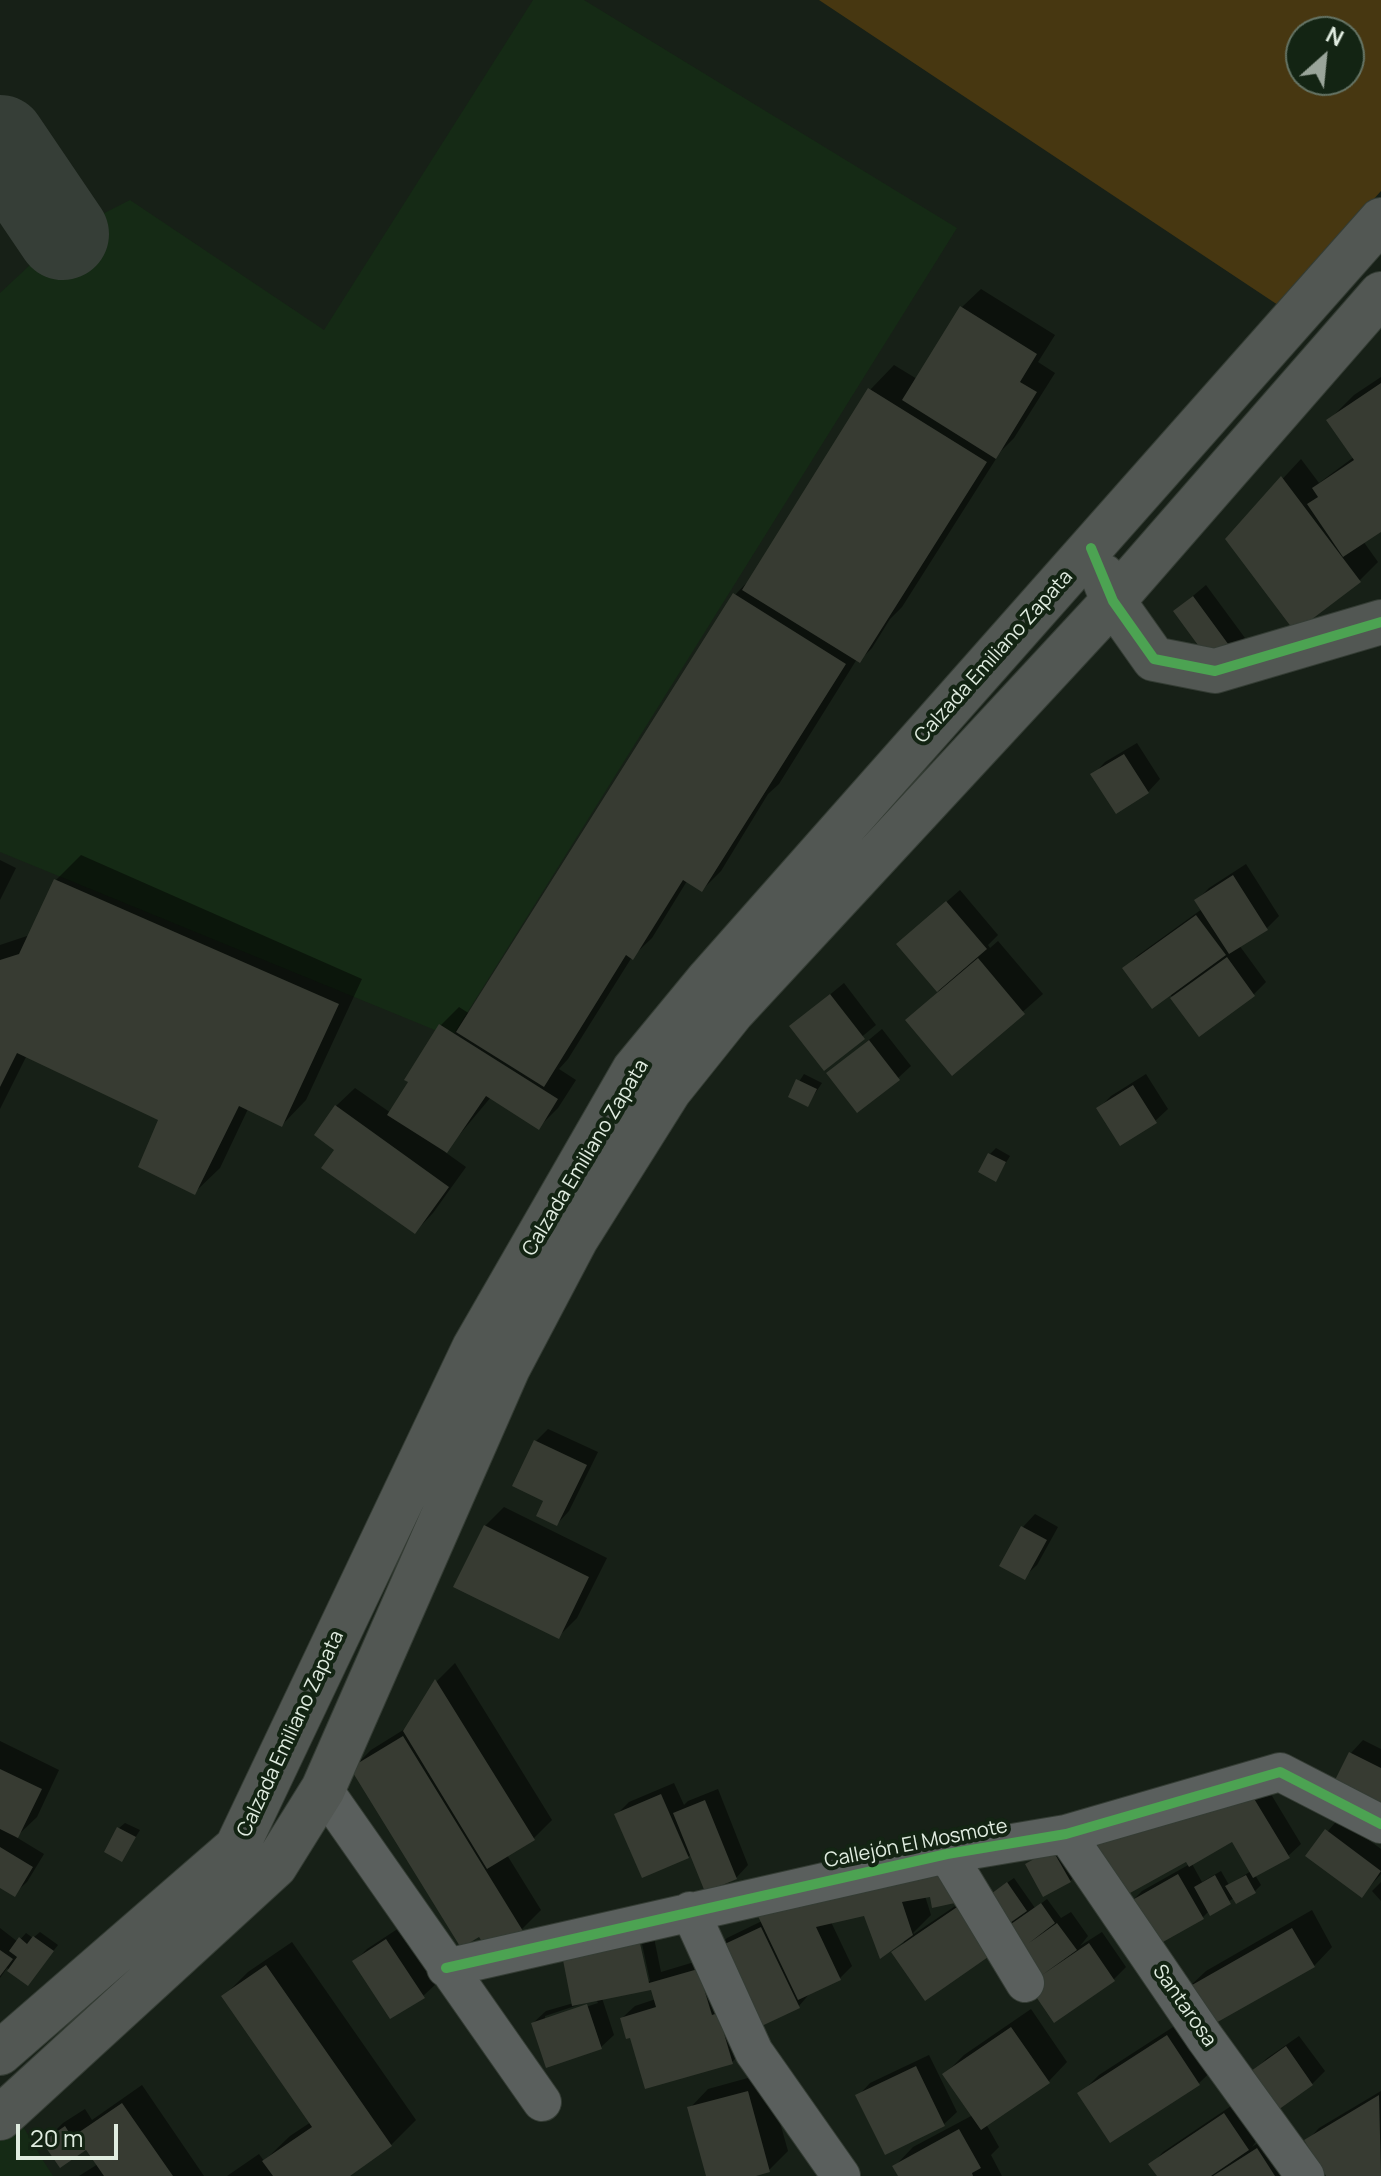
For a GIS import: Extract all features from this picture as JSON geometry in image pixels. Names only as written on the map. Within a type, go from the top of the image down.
[{"type":"main road","name":"Calzada Emiliano Zapata","points":[[0,2053],[237,1847],[474,1348],[634,1070],[719,967],[1381,220]]},
{"type":"main road","name":"Calzada Emiliano Zapata","points":[[0,2118],[275,1866],[323,1789],[508,1368],[576,1239],[669,1091],[733,1011],[1113,601],[1381,294]]},
{"type":"main road","points":[[1091,548],[1113,601],[1154,659],[1215,671],[1381,622]]},
{"type":"street","name":"Callejón El Mosmote","points":[[446,1968],[947,1854],[1066,1834],[1280,1772],[1381,1824]]},
{"type":"street","points":[[323,1789],[542,2102]]},
{"type":"street","name":"Santarosa","points":[[1066,1834],[1205,2038],[1305,2176]]},
{"type":"street","points":[[947,1854],[1025,1983]]},
{"type":"street","points":[[690,1911],[754,2052],[841,2176]]},
{"type":"shaded area","points":[[533,0],[584,0],[957,228],[452,1037],[0,852],[0,293],[63,234],[130,200],[324,330]]},
{"type":"shaded area","points":[[819,0],[1381,0],[1381,191],[1278,305]]},
{"type":"shaded area","points":[[21,2123],[53,2176],[0,2176],[0,2141]]},
{"type":"building","points":[[960,306],[1037,354],[1020,382],[1037,392],[996,459],[902,400]]},
{"type":"building","points":[[1381,383],[1381,532],[1343,557],[1307,504],[1318,497],[1312,488],[1354,460],[1326,420]]},
{"type":"building","points":[[868,388],[987,462],[860,663],[742,590]]},
{"type":"building","points":[[1281,476],[1361,582],[1295,632],[1225,539]]},
{"type":"building","points":[[733,593],[846,664],[702,892],[683,880],[633,960],[626,955],[544,1087],[456,1032]]},
{"type":"building","points":[[1193,596],[1234,652],[1214,667],[1173,611]]},
{"type":"building","points":[[1124,754],[1149,793],[1116,814],[1090,774]]},
{"type":"building","points":[[1233,875],[1268,930],[1229,954],[1194,900]]},
{"type":"building","points":[[54,879],[339,1004],[282,1127],[239,1106],[195,1195],[138,1167],[158,1120],[17,1053],[0,1087],[0,960],[19,954]]},
{"type":"building","points":[[946,901],[987,949],[937,992],[896,944]]},
{"type":"building","points":[[1196,915],[1226,955],[1152,1009],[1122,968]]},
{"type":"building","points":[[1227,957],[1255,996],[1199,1037],[1170,998]]},
{"type":"building","points":[[978,958],[1025,1014],[952,1076],[905,1020]]},
{"type":"building","points":[[830,994],[865,1039],[824,1071],[789,1026]]},
{"type":"building","points":[[439,1024],[558,1099],[539,1130],[486,1096],[447,1153],[387,1115],[408,1082],[404,1080]]},
{"type":"building","points":[[869,1040],[900,1080],[857,1113],[826,1073]]},
{"type":"building","points":[[796,1079],[817,1089],[808,1107],[788,1097]]},
{"type":"building","points":[[1133,1085],[1157,1123],[1120,1146],[1096,1108]]},
{"type":"building","points":[[335,1105],[449,1187],[415,1234],[321,1168],[334,1150],[314,1135]]},
{"type":"building","points":[[988,1153],[1006,1162],[996,1182],[978,1172]]},
{"type":"building","points":[[534,1440],[587,1465],[557,1526],[536,1516],[543,1501],[512,1486]]},
{"type":"building","points":[[484,1525],[589,1577],[559,1639],[453,1587]]},
{"type":"building","points":[[1021,1526],[1047,1540],[1025,1580],[999,1566]]},
{"type":"building","points":[[435,1679],[535,1840],[487,1869],[403,1731]]},
{"type":"building","points":[[403,1736],[523,1931],[489,1952],[479,1937],[461,1948],[350,1768]]},
{"type":"building","points":[[1349,1752],[1381,1768],[1381,1806],[1334,1782]]},
{"type":"building","points":[[0,1769],[42,1789],[18,1838],[0,1829]]},
{"type":"building","points":[[1247,1787],[1290,1858],[1253,1878],[1232,1842],[1189,1867],[1186,1862],[1121,1898],[1092,1847],[1125,1829]]},
{"type":"building","points":[[661,1794],[689,1858],[642,1878],[614,1814]]},
{"type":"building","points":[[705,1800],[737,1879],[705,1892],[673,1813]]},
{"type":"building","points":[[117,1827],[136,1837],[122,1862],[104,1852]]},
{"type":"building","points":[[1325,1829],[1381,1871],[1362,1898],[1305,1856]]},
{"type":"building","points":[[0,1847],[33,1867],[15,1897],[0,1888]]},
{"type":"building","points":[[1052,1849],[1071,1882],[1043,1897],[1025,1864]]},
{"type":"building","points":[[948,1870],[955,1903],[932,1908],[930,1897],[902,1902],[913,1935],[880,1959],[864,1916],[816,1927],[841,1980],[798,2000],[757,1914]]},
{"type":"building","points":[[1178,1874],[1204,1919],[1154,1947],[1127,1903]]},
{"type":"building","points":[[1215,1875],[1231,1904],[1210,1916],[1194,1887]]},
{"type":"building","points":[[1246,1875],[1256,1893],[1236,1904],[1225,1886]]},
{"type":"building","points":[[1007,1882],[1027,1911],[1000,1930],[980,1902]]},
{"type":"building","points":[[1041,1903],[1055,1923],[1029,1943],[1057,1923],[1077,1950],[1042,1975],[1089,1943],[1115,1981],[1054,2023],[1028,1985],[1001,1931]]},
{"type":"building","points":[[957,1907],[991,1955],[925,2001],[891,1952]]},
{"type":"building","points":[[761,1927],[800,2008],[751,2031],[712,1950]]},
{"type":"building","points":[[1292,1928],[1315,1967],[1207,2028],[1185,1989]]},
{"type":"building","points":[[33,1936],[54,1951],[28,1986],[7,1971],[17,1957],[9,1951],[19,1937],[27,1944]]},
{"type":"building","points":[[386,1939],[425,1998],[390,2019],[352,1961]]},
{"type":"building","points":[[639,1939],[649,1983],[698,1969],[712,2015],[718,2013],[733,2064],[645,2089],[630,2038],[626,2039],[620,2018],[656,2007],[651,1990],[572,2006],[562,1955]]},
{"type":"building","points":[[0,1950],[13,1959],[0,1976]]},
{"type":"building","points":[[266,1965],[392,2146],[350,2176],[273,2176],[262,2161],[312,2127],[221,1996]]},
{"type":"building","points":[[587,2004],[602,2049],[546,2068],[531,2023]]},
{"type":"building","points":[[1011,2027],[1050,2083],[981,2130],[942,2074]]},
{"type":"building","points":[[1167,2035],[1200,2085],[1110,2143],[1077,2093]]},
{"type":"building","points":[[1286,2046],[1313,2085],[1278,2110],[1251,2071]]},
{"type":"building","points":[[916,2066],[945,2126],[885,2155],[855,2095]]},
{"type":"building","points":[[748,2091],[770,2172],[756,2176],[706,2176],[687,2107]]},
{"type":"building","points":[[1379,2095],[1381,2176],[1326,2176],[1304,2140]]},
{"type":"building","points":[[122,2103],[173,2176],[104,2176],[86,2150],[60,2168],[42,2142],[65,2126],[72,2137]]},
{"type":"building","points":[[1224,2113],[1249,2150],[1211,2176],[1157,2176],[1148,2164]]},
{"type":"building","points":[[959,2129],[981,2168],[972,2173],[973,2176],[898,2176],[892,2166]]},
{"type":"building","points":[[1257,2148],[1275,2176],[1213,2176]]},
{"type":"taxiway","points":[[0,141],[63,234]]},
{"type":"cycle path","points":[[1091,548],[1113,601],[1154,659],[1215,671],[1381,622]]},
{"type":"cycle path","points":[[446,1968],[947,1854],[1066,1834],[1280,1772],[1381,1824]]}]
